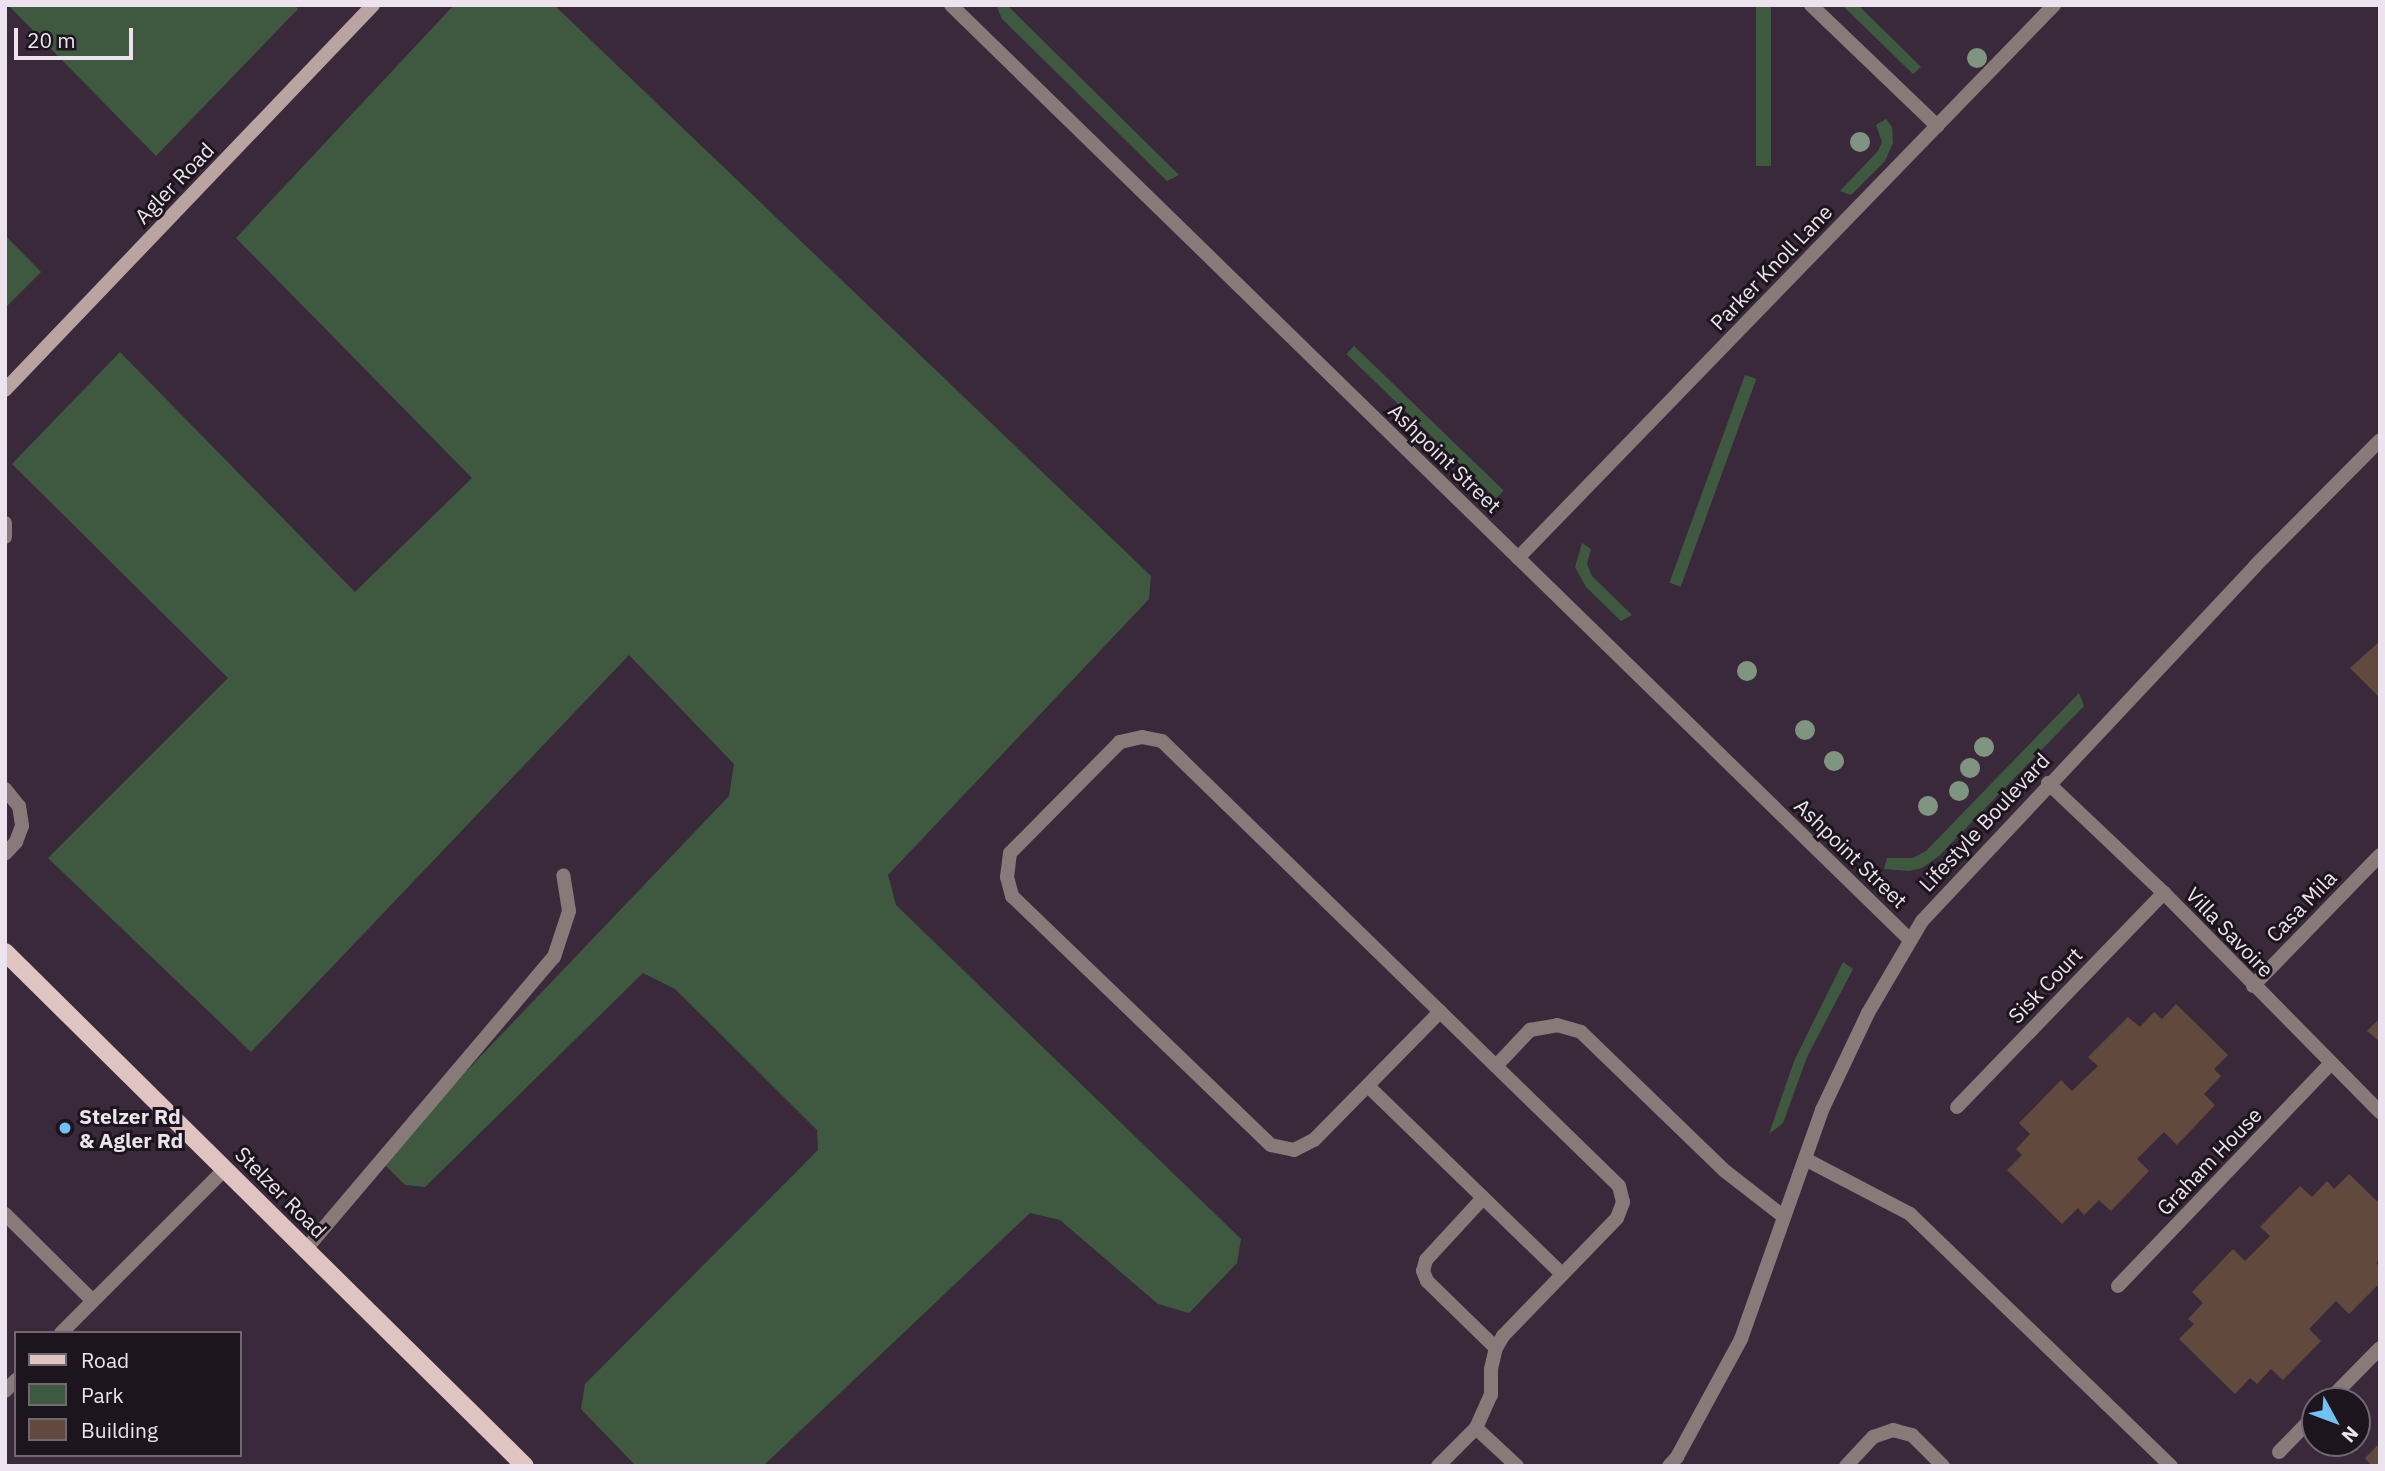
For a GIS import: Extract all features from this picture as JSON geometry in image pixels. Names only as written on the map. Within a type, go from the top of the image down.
[{"type":"main road","name":"Agler Road","points":[[5,390],[373,5]]},
{"type":"main road","name":"Stelzer Road","points":[[5,952],[525,1466]]},
{"type":"street","name":"Ashpoint Street","points":[[951,5],[1910,940]]},
{"type":"street","points":[[1811,5],[1937,126]]},
{"type":"street","name":"Parker Knoll Lane","points":[[1518,558],[2054,5]]},
{"type":"street","name":"Lifestyle Boulevard","points":[[1669,1466],[1677,1457],[1741,1339],[1822,1110],[1868,1013],[1922,921],[2048,783],[2380,440]]},
{"type":"street","points":[[5,523],[5,537]]},
{"type":"street","points":[[1438,1466],[1476,1428],[1491,1395],[1491,1369],[1496,1348],[1503,1336],[1617,1218],[1623,1202],[1619,1186],[1162,741],[1142,737],[1120,742],[1010,853],[1007,877],[1012,896],[1271,1144],[1294,1150],[1314,1140],[1440,1012]]},
{"type":"street","name":"Villa Savoire","points":[[2048,783],[2164,893],[2380,1112]]},
{"type":"street","points":[[5,789],[19,806],[22,825],[16,842],[5,854]]},
{"type":"street","name":"Casa Mila","points":[[2253,986],[2380,855]]},
{"type":"street","points":[[306,1249],[554,957],[569,911],[564,875]]},
{"type":"street","name":"Sisk Court","points":[[1957,1107],[2164,893]]},
{"type":"street","points":[[1496,1066],[1530,1030],[1557,1025],[1581,1032],[1725,1171],[1784,1217]]},
{"type":"street","name":"Graham House","points":[[2118,1286],[2330,1064]]},
{"type":"street","points":[[1369,1087],[1562,1274]]},
{"type":"street","points":[[1805,1159],[1910,1214],[2171,1466]]},
{"type":"street","points":[[63,1331],[225,1169]]},
{"type":"street","points":[[1483,1198],[1426,1260],[1423,1271],[1427,1281],[1496,1348]]},
{"type":"street","points":[[5,1214],[92,1300]]},
{"type":"street","points":[[2342,1387],[2380,1348]]},
{"type":"street","points":[[1476,1428],[1517,1466]]},
{"type":"street","points":[[2279,1452],[2301,1429]]},
{"type":"street","points":[[1846,1466],[1873,1437],[1894,1430],[1912,1436],[1943,1466]]},
{"type":"green space","points":[[8,5],[294,5],[298,9],[156,156]]},
{"type":"green space","points":[[454,5],[554,5],[1151,576],[1149,599],[888,875],[896,905],[1241,1239],[1237,1263],[1189,1313],[1158,1304],[1060,1220],[1030,1213],[763,1466],[636,1466],[581,1409],[585,1384],[818,1150],[817,1130],[675,989],[643,973],[425,1187],[405,1185],[386,1166],[395,1146],[729,796],[734,764],[629,655],[251,1052],[48,858],[228,678],[12,464],[120,352],[355,592],[472,478],[236,238]]},
{"type":"green space","points":[[996,5],[1007,5],[1179,175],[1167,181],[1002,19]]},
{"type":"green space","points":[[1756,5],[1771,5],[1771,166],[1756,166]]},
{"type":"green space","points":[[1842,5],[1858,5],[1921,67],[1913,74]]},
{"type":"green space","points":[[1886,119],[1892,127],[1893,143],[1885,161],[1851,195],[1840,191],[1878,151],[1882,142],[1876,125]]},
{"type":"green space","points":[[5,235],[41,272],[5,308]]},
{"type":"green space","points":[[1354,346],[1504,490],[1496,498],[1346,354]]},
{"type":"green space","points":[[1745,375],[1756,379],[1681,587],[1669,583]]},
{"type":"green space","points":[[1582,543],[1591,549],[1587,564],[1592,576],[1632,615],[1621,621],[1586,587],[1575,567]]},
{"type":"green space","points":[[2079,693],[2084,706],[1939,856],[1922,868],[1909,871],[1884,869],[1887,858],[1913,858],[1926,851]]},
{"type":"green space","points":[[1843,962],[1853,969],[1807,1057],[1783,1123],[1769,1134],[1794,1061]]},
{"type":"building","points":[[2380,641],[2380,698],[2350,668]]},
{"type":"building","points":[[2176,1004],[2228,1055],[2214,1069],[2221,1076],[2204,1094],[2215,1105],[2177,1145],[2164,1132],[2137,1159],[2149,1171],[2111,1211],[2099,1200],[2084,1215],[2078,1208],[2062,1224],[2007,1170],[2022,1155],[2016,1149],[2030,1134],[2019,1123],[2061,1080],[2072,1091],[2098,1066],[2088,1057],[2128,1017],[2140,1027],[2154,1012],[2162,1019]]},
{"type":"building","points":[[2380,1018],[2380,1042],[2367,1031]]},
{"type":"building","points":[[2349,1174],[2380,1204],[2380,1259],[2376,1263],[2380,1267],[2380,1283],[2349,1314],[2336,1301],[2309,1329],[2321,1341],[2283,1380],[2271,1369],[2257,1384],[2250,1378],[2235,1394],[2179,1339],[2194,1324],[2188,1319],[2203,1303],[2192,1292],[2233,1249],[2245,1261],[2270,1236],[2260,1227],[2300,1186],[2312,1197],[2327,1181],[2334,1189]]},
{"type":"building","points":[[2380,1443],[2380,1466],[2372,1466],[2365,1458],[2371,1457],[2371,1452]]},
{"type":"place","name":"Stelzer Rd & Agler Rd","points":[[65,1128]]}]
